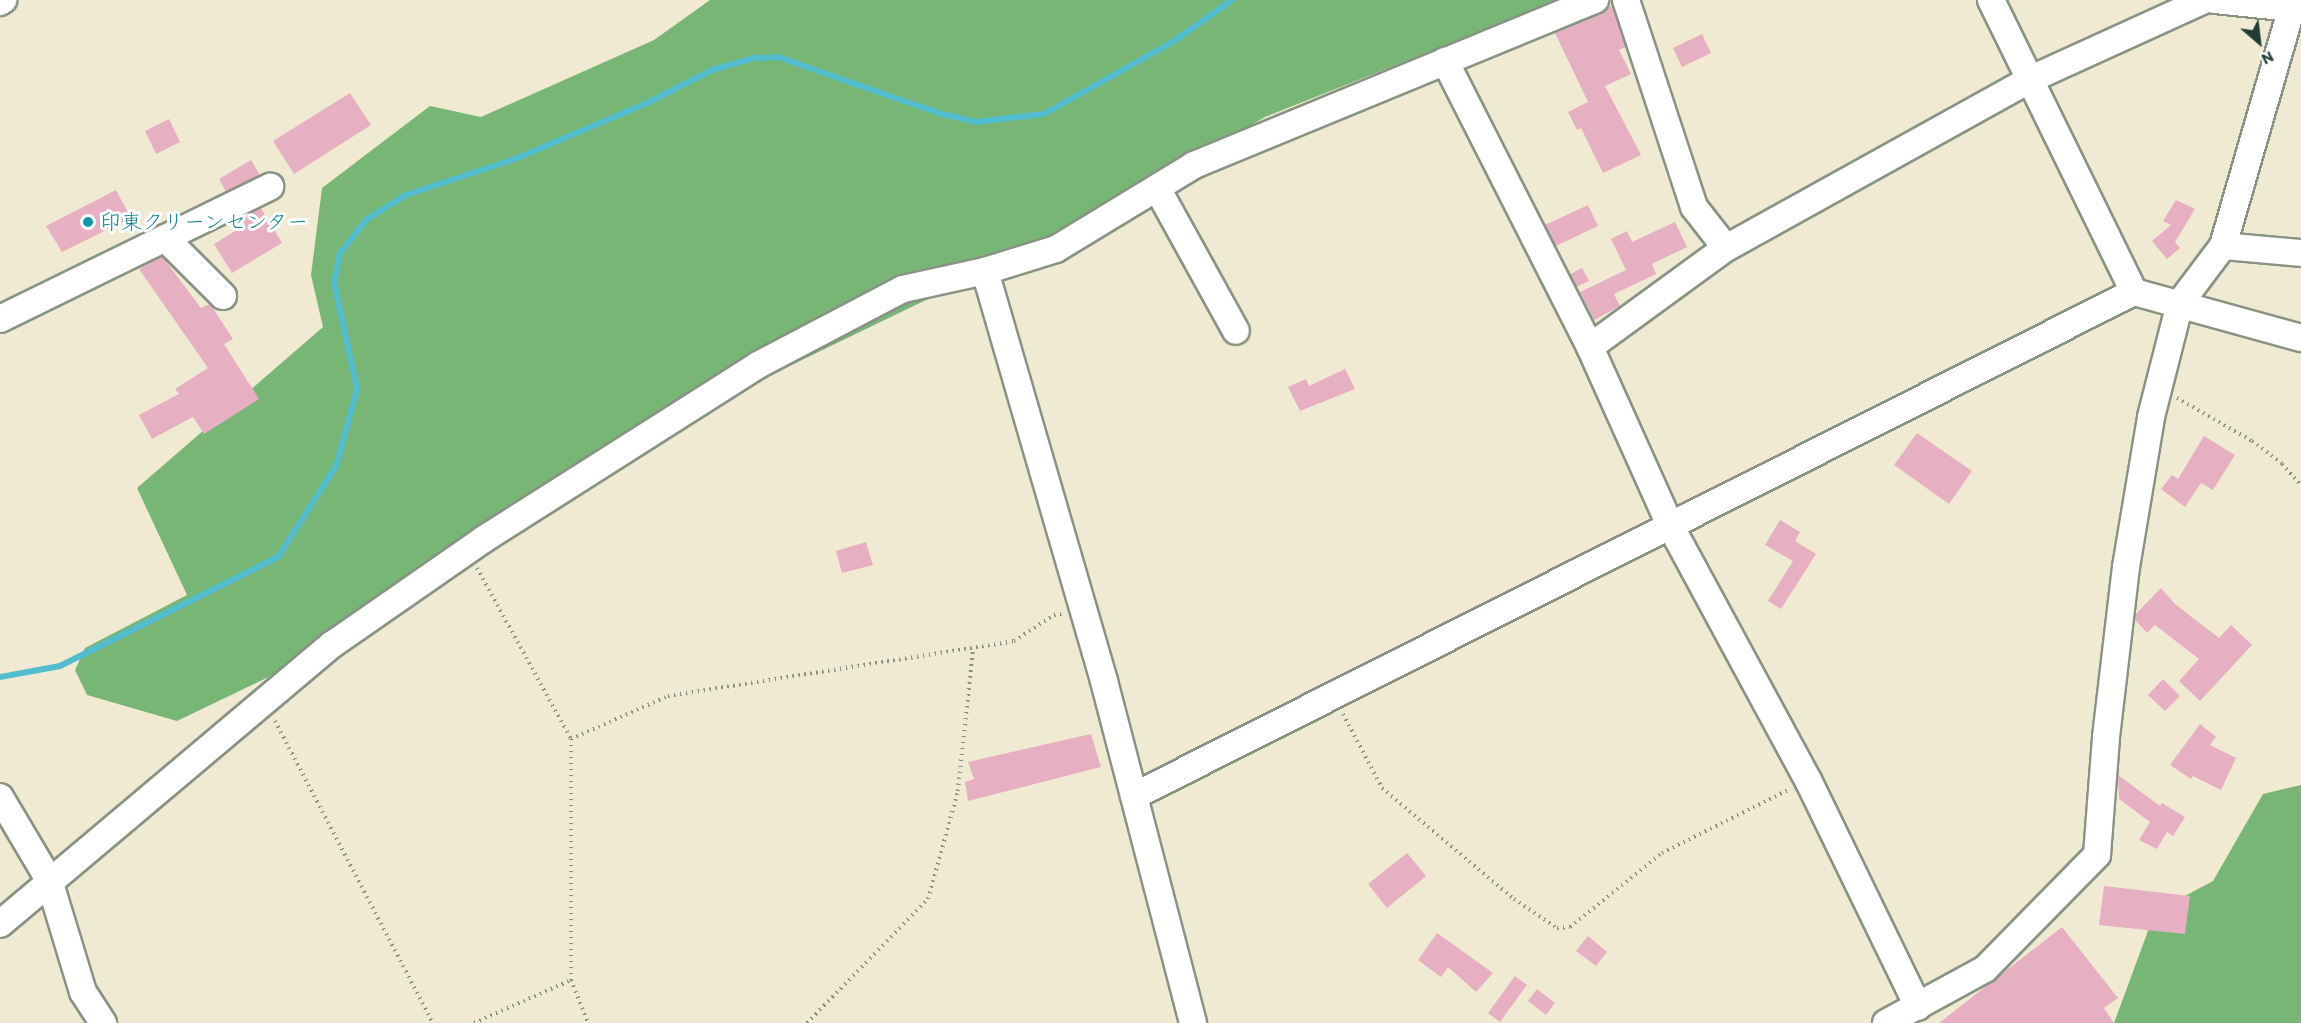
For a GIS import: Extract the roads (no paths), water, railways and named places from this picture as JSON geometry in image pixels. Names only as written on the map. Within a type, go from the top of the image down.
[{"type":"street","points":[[0,924],[49,880],[100,843],[264,700],[333,644],[484,539],[758,365],[903,289],[985,271],[1056,249],[1194,165],[1595,0]]},
{"type":"street","points":[[1626,0],[1694,207],[1726,248]]},
{"type":"street","points":[[1992,0],[2134,292]]},
{"type":"street","points":[[1590,347],[1726,248],[2031,79],[2204,0]]},
{"type":"street","points":[[1886,1023],[1986,969],[2097,855],[2106,736],[2126,567],[2159,387],[2180,303],[2223,246],[2296,5],[2215,0]]},
{"type":"street","points":[[1445,62],[1590,347],[1670,525],[1808,780],[1918,1007]]},
{"type":"street","points":[[0,319],[270,187]]},
{"type":"street","points":[[1157,188],[1236,331]]},
{"type":"street","points":[[165,238],[223,296]]},
{"type":"street","points":[[2223,246],[2301,253]]},
{"type":"street","points":[[985,271],[1084,612],[1193,1023]]},
{"type":"street","points":[[1134,796],[2134,292],[2301,338]]},
{"type":"street","points":[[3,810],[49,880],[83,992],[103,1023]]},
{"type":"waterway","points":[[0,677],[60,666],[278,557],[336,466],[357,389],[334,283],[340,253],[367,219],[406,195],[515,159],[649,102],[712,70],[754,58],[778,57],[942,114],[976,122],[1044,114],[1174,41],[1232,0]]},
{"type":"place","name":"印東クリーンセンター","points":[[88,222]]}]
